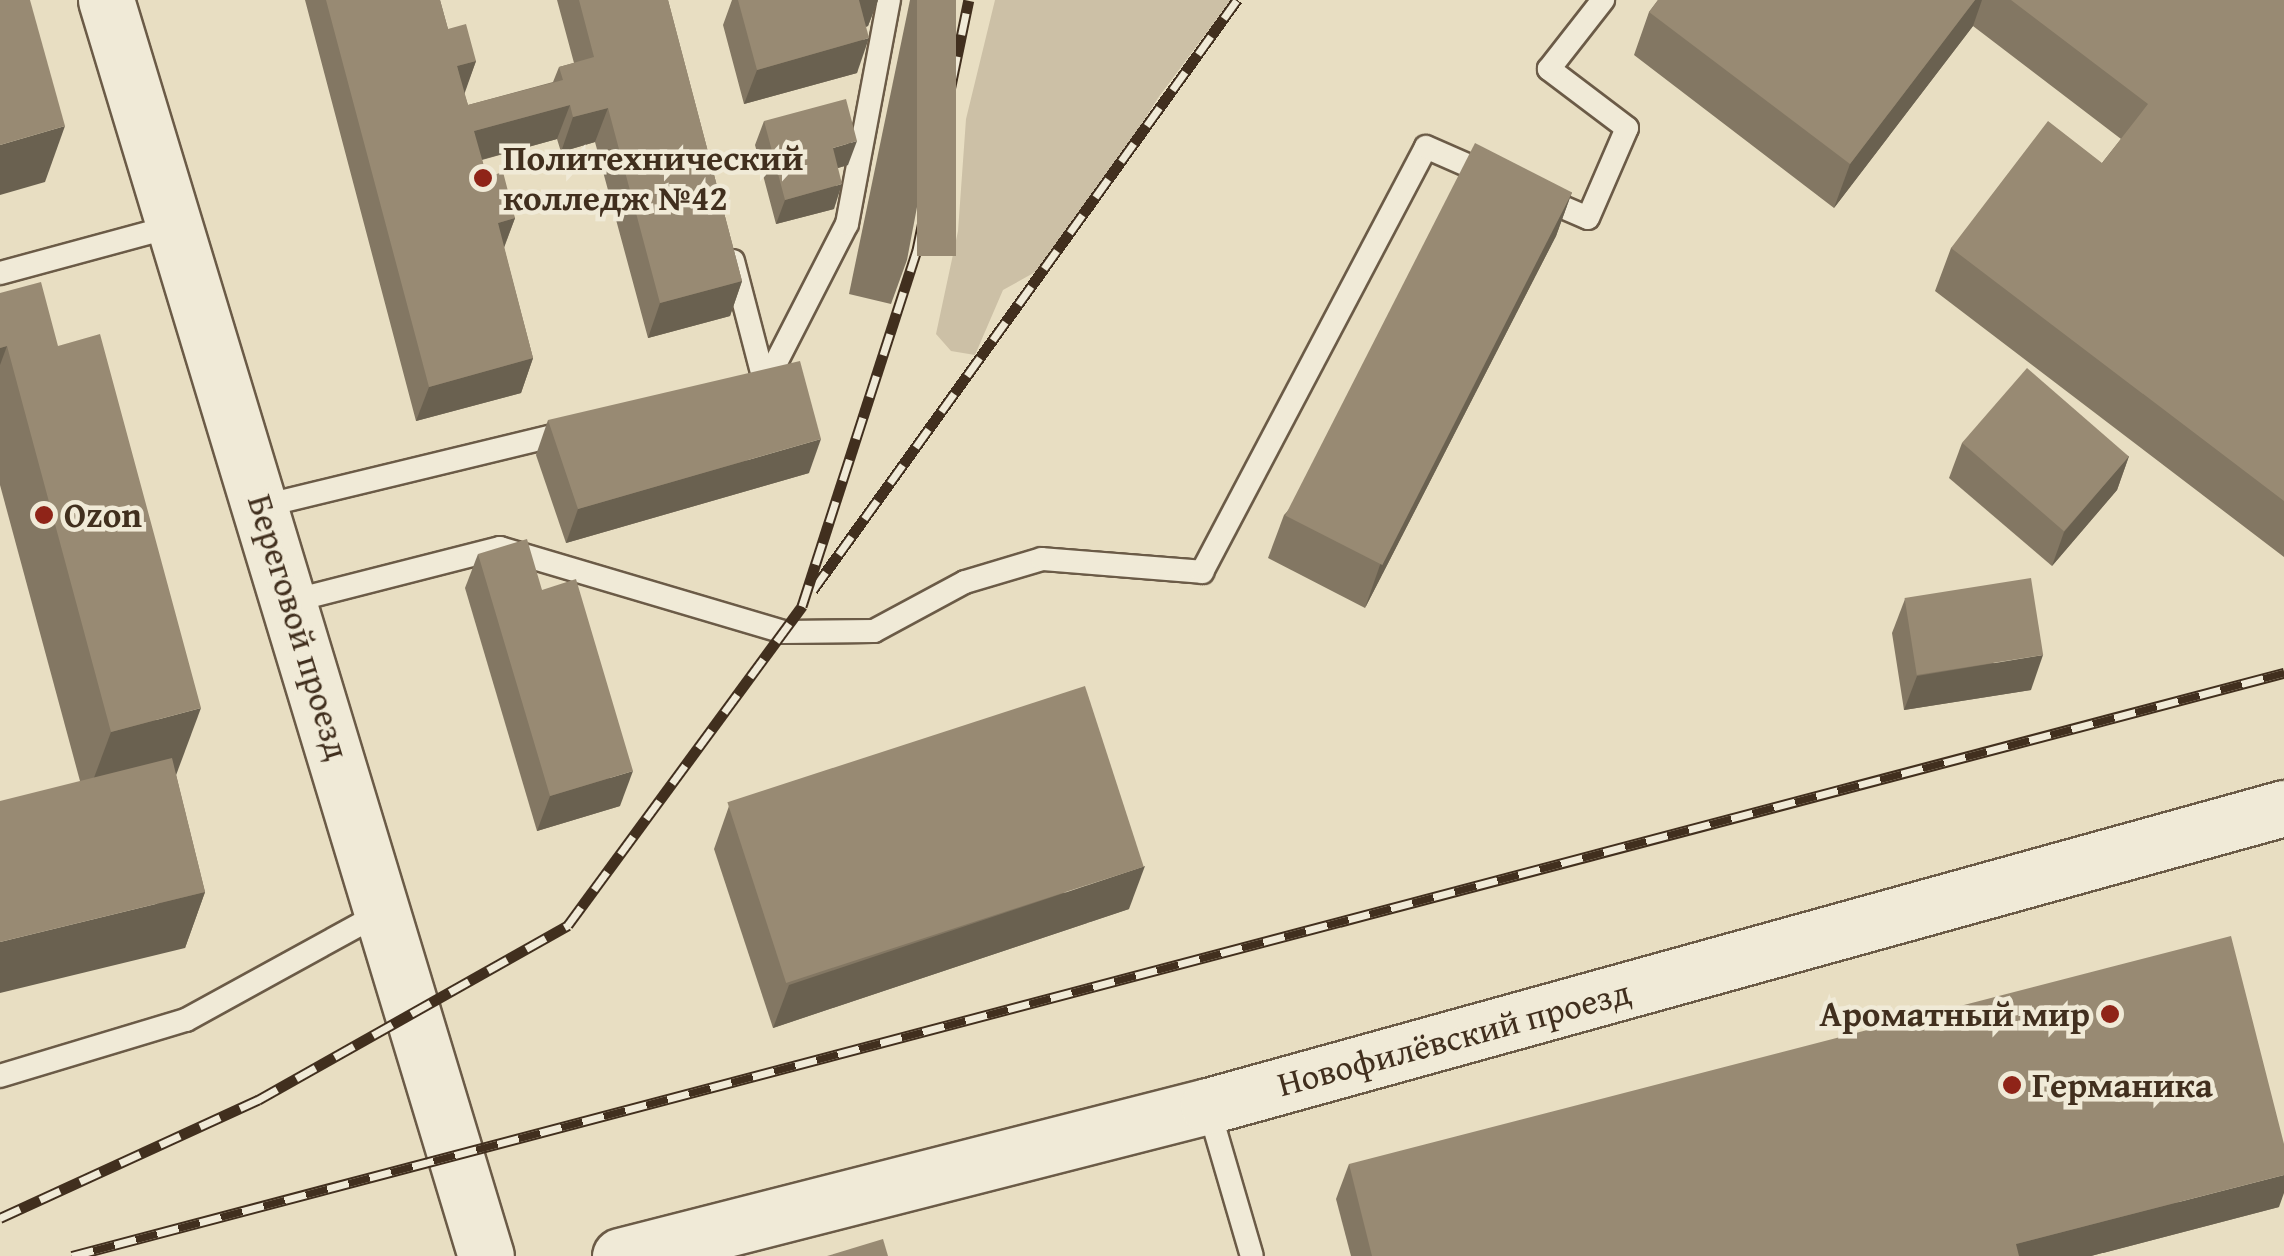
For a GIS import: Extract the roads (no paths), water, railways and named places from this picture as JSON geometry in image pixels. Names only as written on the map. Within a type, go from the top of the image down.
[{"type":"street","name":"Береговой проезд","points":[[106,0],[178,225],[486,1256]]},
{"type":"street","name":"Новофилёвский проезд","points":[[620,1256],[1208,1106],[2284,808]]},
{"type":"lane","points":[[726,393],[765,384],[847,224],[889,0]]},
{"type":"lane","points":[[288,602],[500,548],[783,632],[874,631],[966,582],[1042,559],[1202,572],[1426,147],[1588,218],[1627,128],[1549,69],[1603,0]]},
{"type":"lane","points":[[0,273],[178,225]]},
{"type":"lane","points":[[725,230],[765,384]]},
{"type":"lane","points":[[262,506],[591,427]]},
{"type":"lane","points":[[0,1076],[186,1020],[384,912]]},
{"type":"lane","points":[[1208,1106],[1252,1256]]},
{"type":"railway","points":[[0,1218],[258,1100],[568,925],[802,606],[917,250],[969,0]]},
{"type":"railway","points":[[813,590],[1237,0]]},
{"type":"railway","points":[[72,1256],[2284,673]]},
{"type":"place","name":"Политехнический колледж №42","points":[[483,178]]},
{"type":"place","name":"Ozon","points":[[44,515]]},
{"type":"place","name":"Ароматный мир","points":[[2110,1014]]},
{"type":"place","name":"Германика","points":[[2012,1085]]}]
